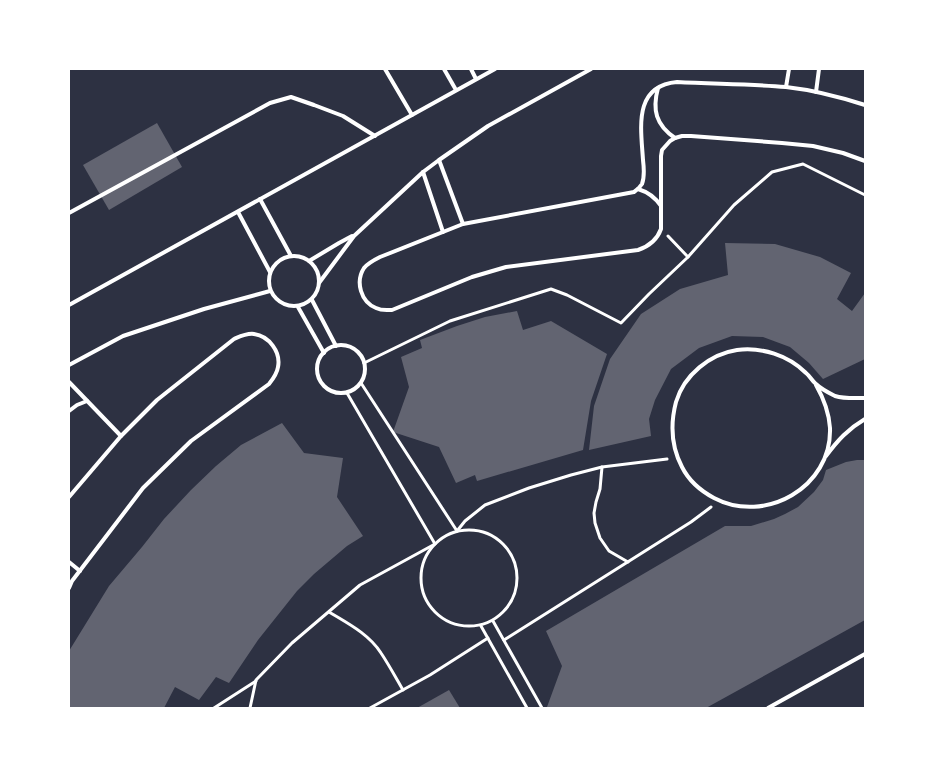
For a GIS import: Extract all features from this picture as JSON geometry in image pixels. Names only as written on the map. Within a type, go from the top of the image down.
[{"type":"lane","points":[[385,69],[412,115]]},
{"type":"lane","points":[[444,69],[456,90]]},
{"type":"lane","points":[[471,69],[476,79]]},
{"type":"lane","points":[[69,305],[495,69]]},
{"type":"lane","points":[[319,283],[354,236],[438,160],[488,126],[591,69]]},
{"type":"lane","points":[[786,87],[789,69]]},
{"type":"lane","points":[[816,92],[819,69]]},
{"type":"lane","points":[[865,105],[847,99],[786,87],[671,83],[658,88],[651,94],[642,110],[644,176],[638,189],[629,194],[463,224],[371,262],[361,274],[360,290],[369,304],[376,308],[392,310],[472,277],[506,267],[638,250],[650,244],[659,235],[661,229],[661,156],[666,145],[675,138],[691,136],[805,146],[843,153],[865,162]]},
{"type":"lane","points":[[658,88],[655,97],[657,116],[661,125],[675,138]]},
{"type":"lane","points":[[69,213],[270,103],[291,98],[314,104],[343,116],[375,136]]},
{"type":"lane","points":[[438,160],[463,224]]},
{"type":"lane","points":[[423,172],[444,232]]},
{"type":"lane","points":[[638,189],[654,197],[660,206]]},
{"type":"lane","points":[[260,199],[291,256]]},
{"type":"lane","points":[[238,212],[270,272]]},
{"type":"lane","points":[[309,261],[338,242],[354,236]]},
{"type":"lane","points":[[291,256],[304,258],[309,261],[315,267],[319,283],[317,292],[312,300],[298,307],[289,307],[275,299],[270,291],[268,282],[270,272],[278,261],[291,256]]},
{"type":"lane","points":[[69,365],[123,336],[204,309],[270,291]]},
{"type":"lane","points":[[312,300],[336,346]]},
{"type":"lane","points":[[298,307],[324,353]]},
{"type":"lane","points":[[69,497],[121,436],[157,400],[234,339],[244,335],[255,334],[265,338],[273,345],[278,355],[279,366],[275,376],[268,384],[191,441],[142,488],[69,588]]},
{"type":"lane","points":[[336,346],[354,349],[364,363],[365,374],[361,383],[347,393],[338,393],[330,390],[319,377],[319,360],[330,348],[336,346]]},
{"type":"lane","points":[[736,350],[766,351],[795,363],[807,373],[816,385],[824,399],[828,414],[830,429],[828,444],[816,473],[806,485],[794,494],[780,502],[766,506],[750,508],[735,506],[706,494],[684,472],[677,458],[673,443],[673,412],[685,384],[707,362],[736,350]]},
{"type":"lane","points":[[69,382],[121,436]]},
{"type":"lane","points":[[816,385],[835,396],[865,398]]},
{"type":"lane","points":[[69,411],[87,401]]},
{"type":"lane","points":[[823,459],[839,439],[865,419]]},
{"type":"lane","points":[[69,562],[80,571]]},
{"type":"lane","points":[[768,708],[865,654]]},
{"type":"path","points":[[364,363],[450,321],[551,289],[567,295],[621,323],[688,257],[734,205],[772,172],[803,164],[865,196]]},
{"type":"path","points":[[661,229],[688,257]]},
{"type":"path","points":[[361,383],[457,531]]},
{"type":"path","points":[[347,393],[435,544]]},
{"type":"path","points":[[457,531],[465,521],[485,505],[529,488],[602,467],[677,458]]},
{"type":"path","points":[[602,467],[600,489],[594,513],[595,523],[600,538],[609,551],[628,562]]},
{"type":"path","points":[[504,640],[691,522],[720,501]]},
{"type":"path","points":[[214,708],[256,680],[292,643],[360,586],[435,544],[445,536],[457,531],[482,531],[494,536],[504,544],[514,560],[518,579],[516,591],[511,603],[500,617],[481,626],[469,627],[456,625],[444,620],[434,612],[422,590],[420,578],[422,565],[427,554],[435,544]]},
{"type":"path","points":[[329,612],[358,630],[372,643],[380,652],[403,690]]},
{"type":"path","points":[[493,621],[542,708]]},
{"type":"path","points":[[481,626],[527,708]]},
{"type":"path","points":[[370,708],[430,675],[488,638]]},
{"type":"path","points":[[250,708],[256,680]]},
{"type":"building","points":[[157,123],[182,167],[109,210],[83,165]]},
{"type":"building","points":[[725,243],[775,244],[820,257],[851,273],[837,299],[852,311],[865,293],[865,359],[823,379],[809,363],[790,347],[763,337],[732,336],[699,348],[671,369],[655,400],[649,419],[651,436],[589,450],[594,406],[610,359],[641,314],[680,289],[728,275]]},
{"type":"building","points":[[517,311],[523,330],[551,321],[607,354],[591,401],[583,450],[477,481],[475,475],[456,483],[439,447],[393,432],[409,387],[401,357],[422,348],[420,340],[485,317]]},
{"type":"building","points":[[282,423],[304,453],[343,458],[337,497],[363,536],[347,546],[297,591],[258,640],[229,683],[216,677],[199,700],[175,687],[164,708],[69,708],[69,651],[109,586],[164,519],[216,466],[241,445]]},
{"type":"building","points":[[857,460],[865,460],[865,620],[706,708],[547,707],[562,666],[546,631],[725,526],[751,526],[774,519],[798,507],[814,492],[823,480],[826,470]]},
{"type":"building","points":[[449,690],[460,708],[417,708]]}]
